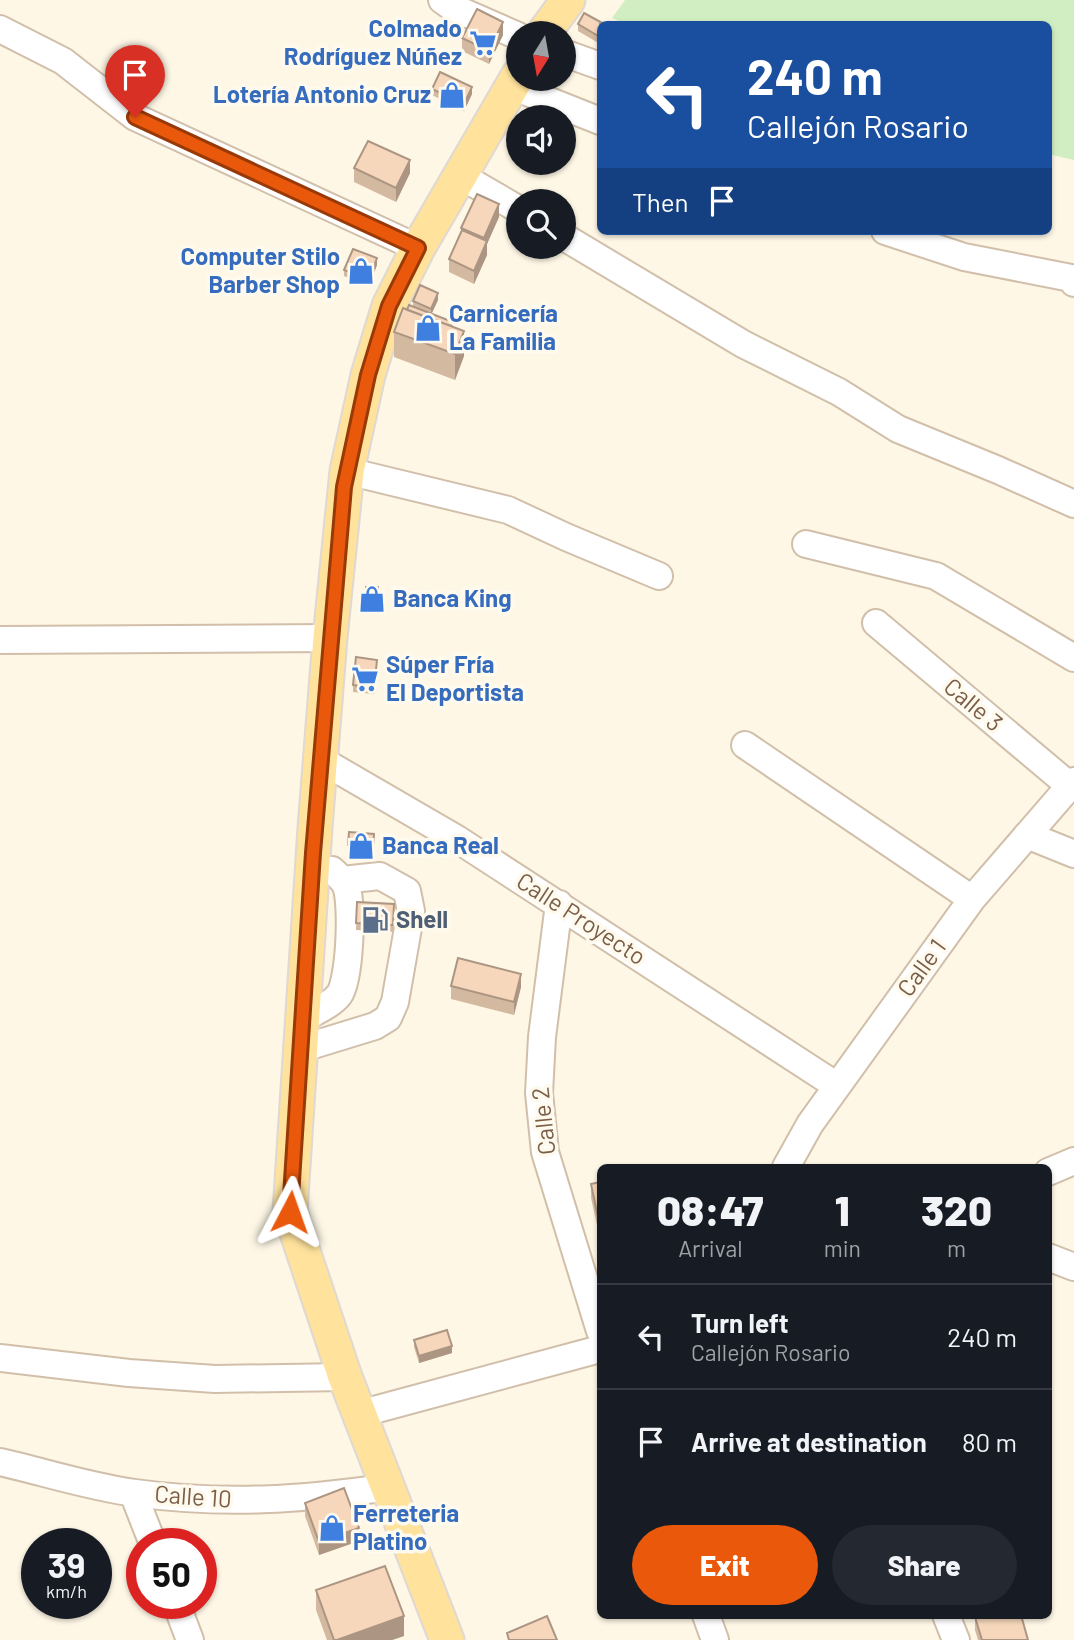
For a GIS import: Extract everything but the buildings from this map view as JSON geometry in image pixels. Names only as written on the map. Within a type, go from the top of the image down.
[{"type":"main road","points":[[553,21],[568,0]]},
{"type":"main road","points":[[447,1640],[345,1377],[290,1212],[313,853],[330,638],[347,471],[368,375],[389,306],[418,248],[509,91]]},
{"type":"street","points":[[442,0],[506,31]]},
{"type":"street","points":[[0,29],[63,61],[135,117],[418,248]]},
{"type":"street","points":[[576,57],[597,65]]},
{"type":"street","points":[[536,91],[597,120]]},
{"type":"street","points":[[461,176],[506,202]]},
{"type":"street","points":[[897,235],[964,257],[1073,278]]},
{"type":"street","points":[[576,244],[743,344],[839,393],[898,429],[1074,504]]},
{"type":"street","points":[[347,471],[508,510],[659,576]]},
{"type":"street","points":[[806,544],[936,576],[1074,658]]},
{"type":"street","name":"Calle 3","points":[[876,623],[1072,783]]},
{"type":"street","points":[[0,640],[330,638]]},
{"type":"street","points":[[745,745],[972,899]]},
{"type":"street","name":"Calle Proyecto","points":[[321,760],[457,839],[837,1086]]},
{"type":"street","name":"Calle 1","points":[[788,1164],[810,1124],[972,899],[1072,783]]},
{"type":"street","points":[[1027,835],[1074,854]]},
{"type":"street","points":[[301,1034],[339,995],[345,982],[351,906],[342,880],[313,853]]},
{"type":"street","points":[[301,1034],[375,1026],[388,1018],[395,1002],[411,911],[407,891],[380,876],[342,880]]},
{"type":"street","name":"Calle 2","points":[[559,904],[542,1037],[539,1093],[545,1152],[597,1321]]},
{"type":"street","points":[[1052,1170],[1074,1161]]},
{"type":"street","points":[[1052,1259],[1074,1267]]},
{"type":"street","points":[[359,1414],[597,1350]]},
{"type":"street","points":[[0,1358],[129,1373],[215,1378],[345,1377]]},
{"type":"street","name":"Calle 10","points":[[0,1462],[133,1493],[206,1500],[270,1501],[322,1497],[389,1487]]},
{"type":"street","points":[[133,1493],[147,1528]]},
{"type":"street","points":[[182,1619],[190,1640]]},
{"type":"street","points":[[707,1619],[715,1640]]},
{"type":"street","points":[[948,1619],[956,1640]]},
{"type":"green space","points":[[625,0],[1074,0],[1074,160],[1052,155],[1052,21],[619,21],[612,18]]},
{"type":"place","name":"Colmado Rodríguez Núñez","points":[[483,43]]},
{"type":"place","name":"Lotería Antonio Cruz","points":[[452,95]]},
{"type":"place","name":"Computer Stilo Barber Shop","points":[[361,271]]},
{"type":"place","name":"Carnicería La Familia","points":[[428,328]]},
{"type":"place","name":"Banca King","points":[[372,599]]},
{"type":"place","name":"Súper Fría El Deportista","points":[[365,679]]},
{"type":"place","name":"Banca Real","points":[[361,846]]},
{"type":"place","name":"Shell","points":[[375,920]]},
{"type":"place","name":"Ferreteria Platino","points":[[332,1528]]},
{"type":"route","points":[[135,117],[418,248],[389,306],[368,375],[344,487],[313,853],[290,1212]]}]
